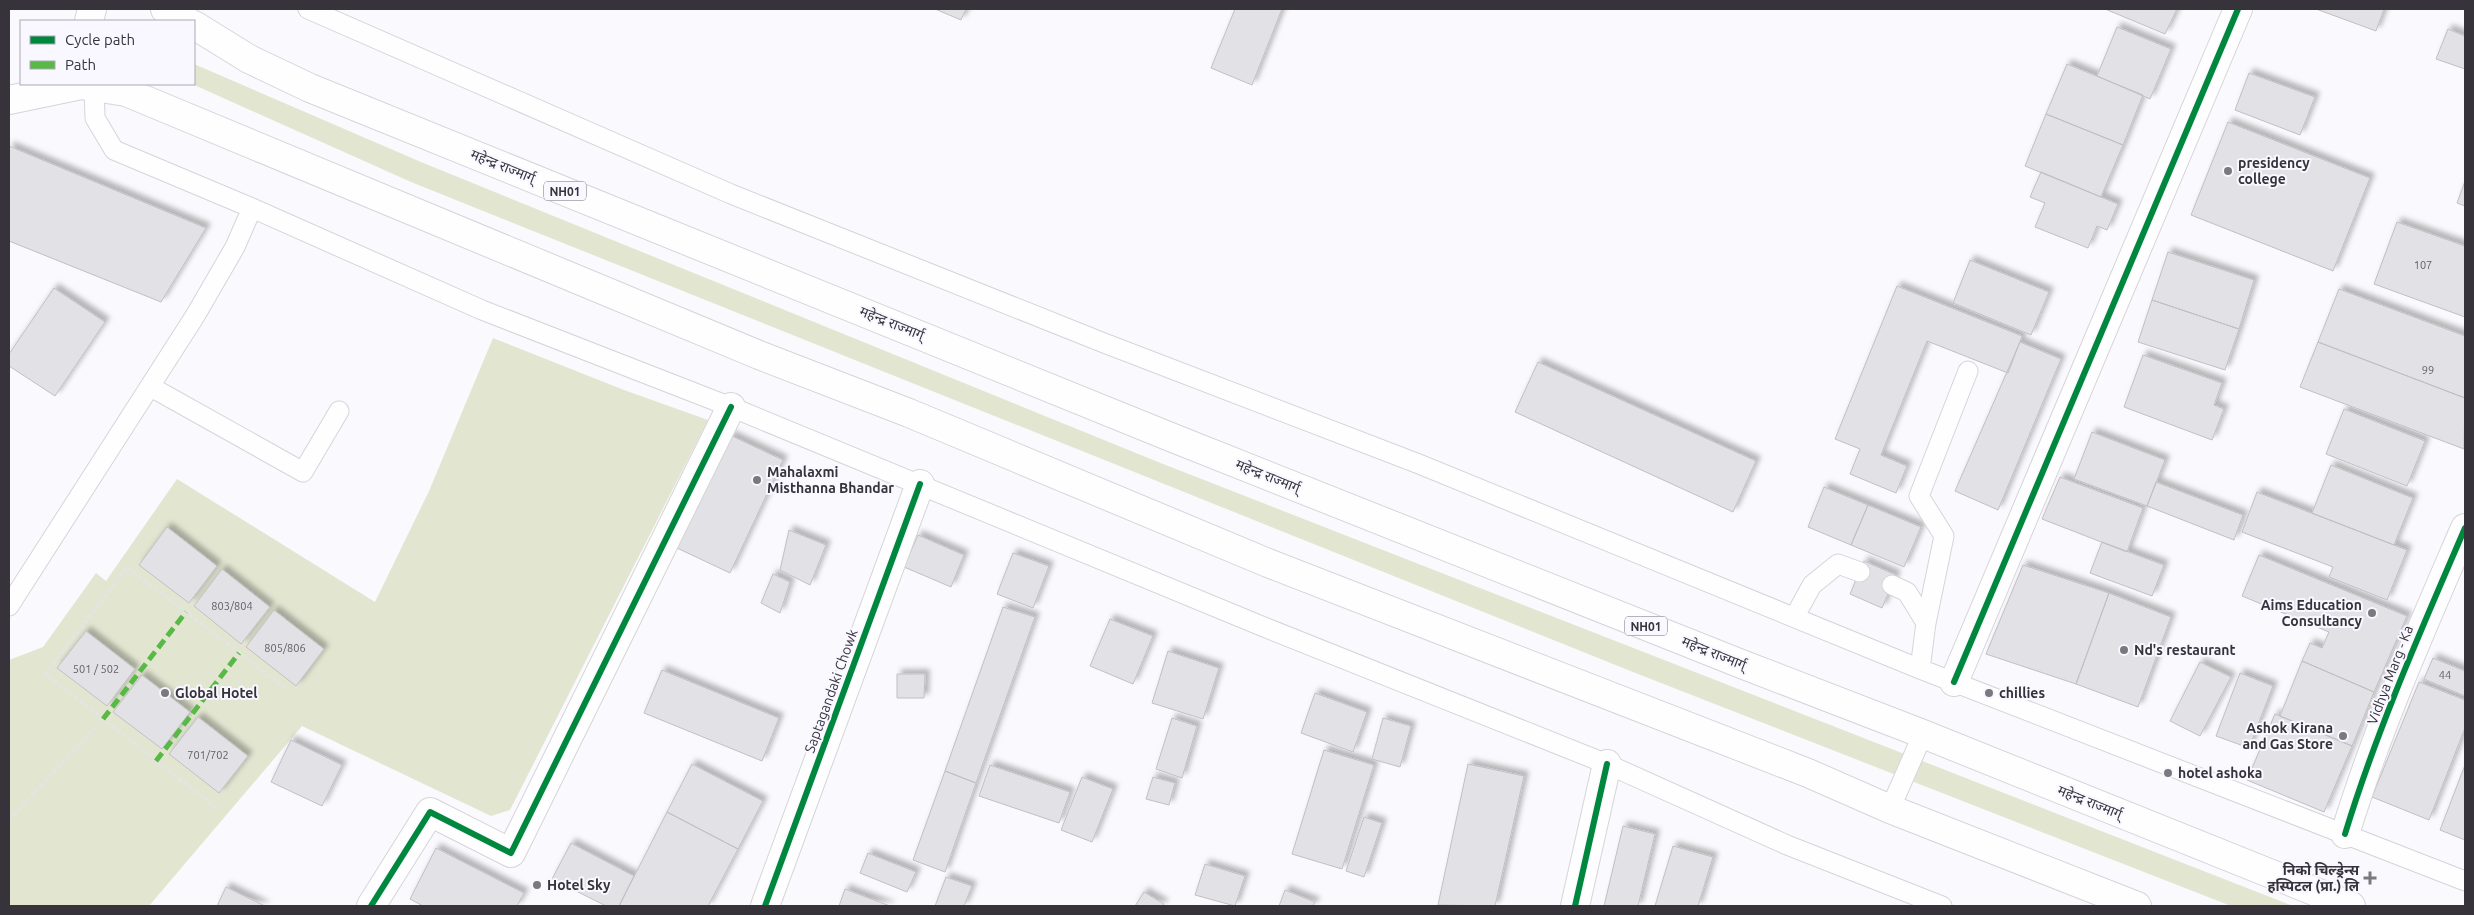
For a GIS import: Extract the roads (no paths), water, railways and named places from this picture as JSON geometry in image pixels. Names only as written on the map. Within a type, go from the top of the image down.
[{"type":"main road","points":[[165,9],[185,20]]},
{"type":"main road","points":[[1954,682],[2238,9]]},
{"type":"main road","name":"महेन्द्र राज्मार्ग्","points":[[195,26],[249,59],[310,88],[1174,438],[1735,662],[1923,734],[2351,906]]},
{"type":"main road","points":[[10,99],[41,85]]},
{"type":"main road","points":[[10,99],[76,85]]},
{"type":"main road","points":[[94,85],[126,92],[156,104],[341,183],[759,355],[908,413],[1268,563],[1808,773],[1890,809],[2137,906]]},
{"type":"main road","points":[[371,906],[430,812],[511,853],[731,407]]},
{"type":"main road","name":"Saptagandaki Chowk","points":[[765,906],[920,484]]},
{"type":"main road","name":"Vidhya Marg - Ka","points":[[2345,834],[2357,795],[2413,651],[2465,528]]},
{"type":"main road","points":[[1575,906],[1607,764]]},
{"type":"lane","points":[[308,9],[731,194],[1104,343],[1420,464],[1795,616],[1920,669],[2465,881]]},
{"type":"lane","points":[[94,85],[95,118],[114,150],[252,208],[482,310],[731,407],[1264,627],[1607,764],[1787,845],[1942,906]]},
{"type":"lane","points":[[9,606],[151,388],[235,247],[252,208]]},
{"type":"lane","points":[[1920,669],[1926,623],[1944,536],[1919,496],[1968,371]]},
{"type":"lane","points":[[151,388],[303,472],[339,411]]},
{"type":"lane","points":[[1795,616],[1812,585],[1838,564],[1860,572]]},
{"type":"lane","points":[[1892,585],[1907,592],[1926,623]]},
{"type":"lane","points":[[1890,809],[1923,734]]},
{"type":"place","name":"presidency college","points":[[2228,171]]},
{"type":"place","name":"Mahalaxmi Misthanna Bhandar","points":[[757,480]]},
{"type":"place","name":"Aims Education Consultancy","points":[[2372,613]]},
{"type":"place","name":"Nd's restaurant","points":[[2124,650]]},
{"type":"place","name":"Global Hotel","points":[[165,693]]},
{"type":"place","name":"chillies","points":[[1989,693]]},
{"type":"place","name":"Ashok Kirana and Gas Store","points":[[2343,736]]},
{"type":"place","name":"hotel ashoka","points":[[2168,773]]},
{"type":"place","name":"निको चिल्ड्रेन्स हस्पिटल (प्रा.) लि","points":[[2370,878]]},
{"type":"place","name":"Hotel Sky","points":[[537,885]]}]
